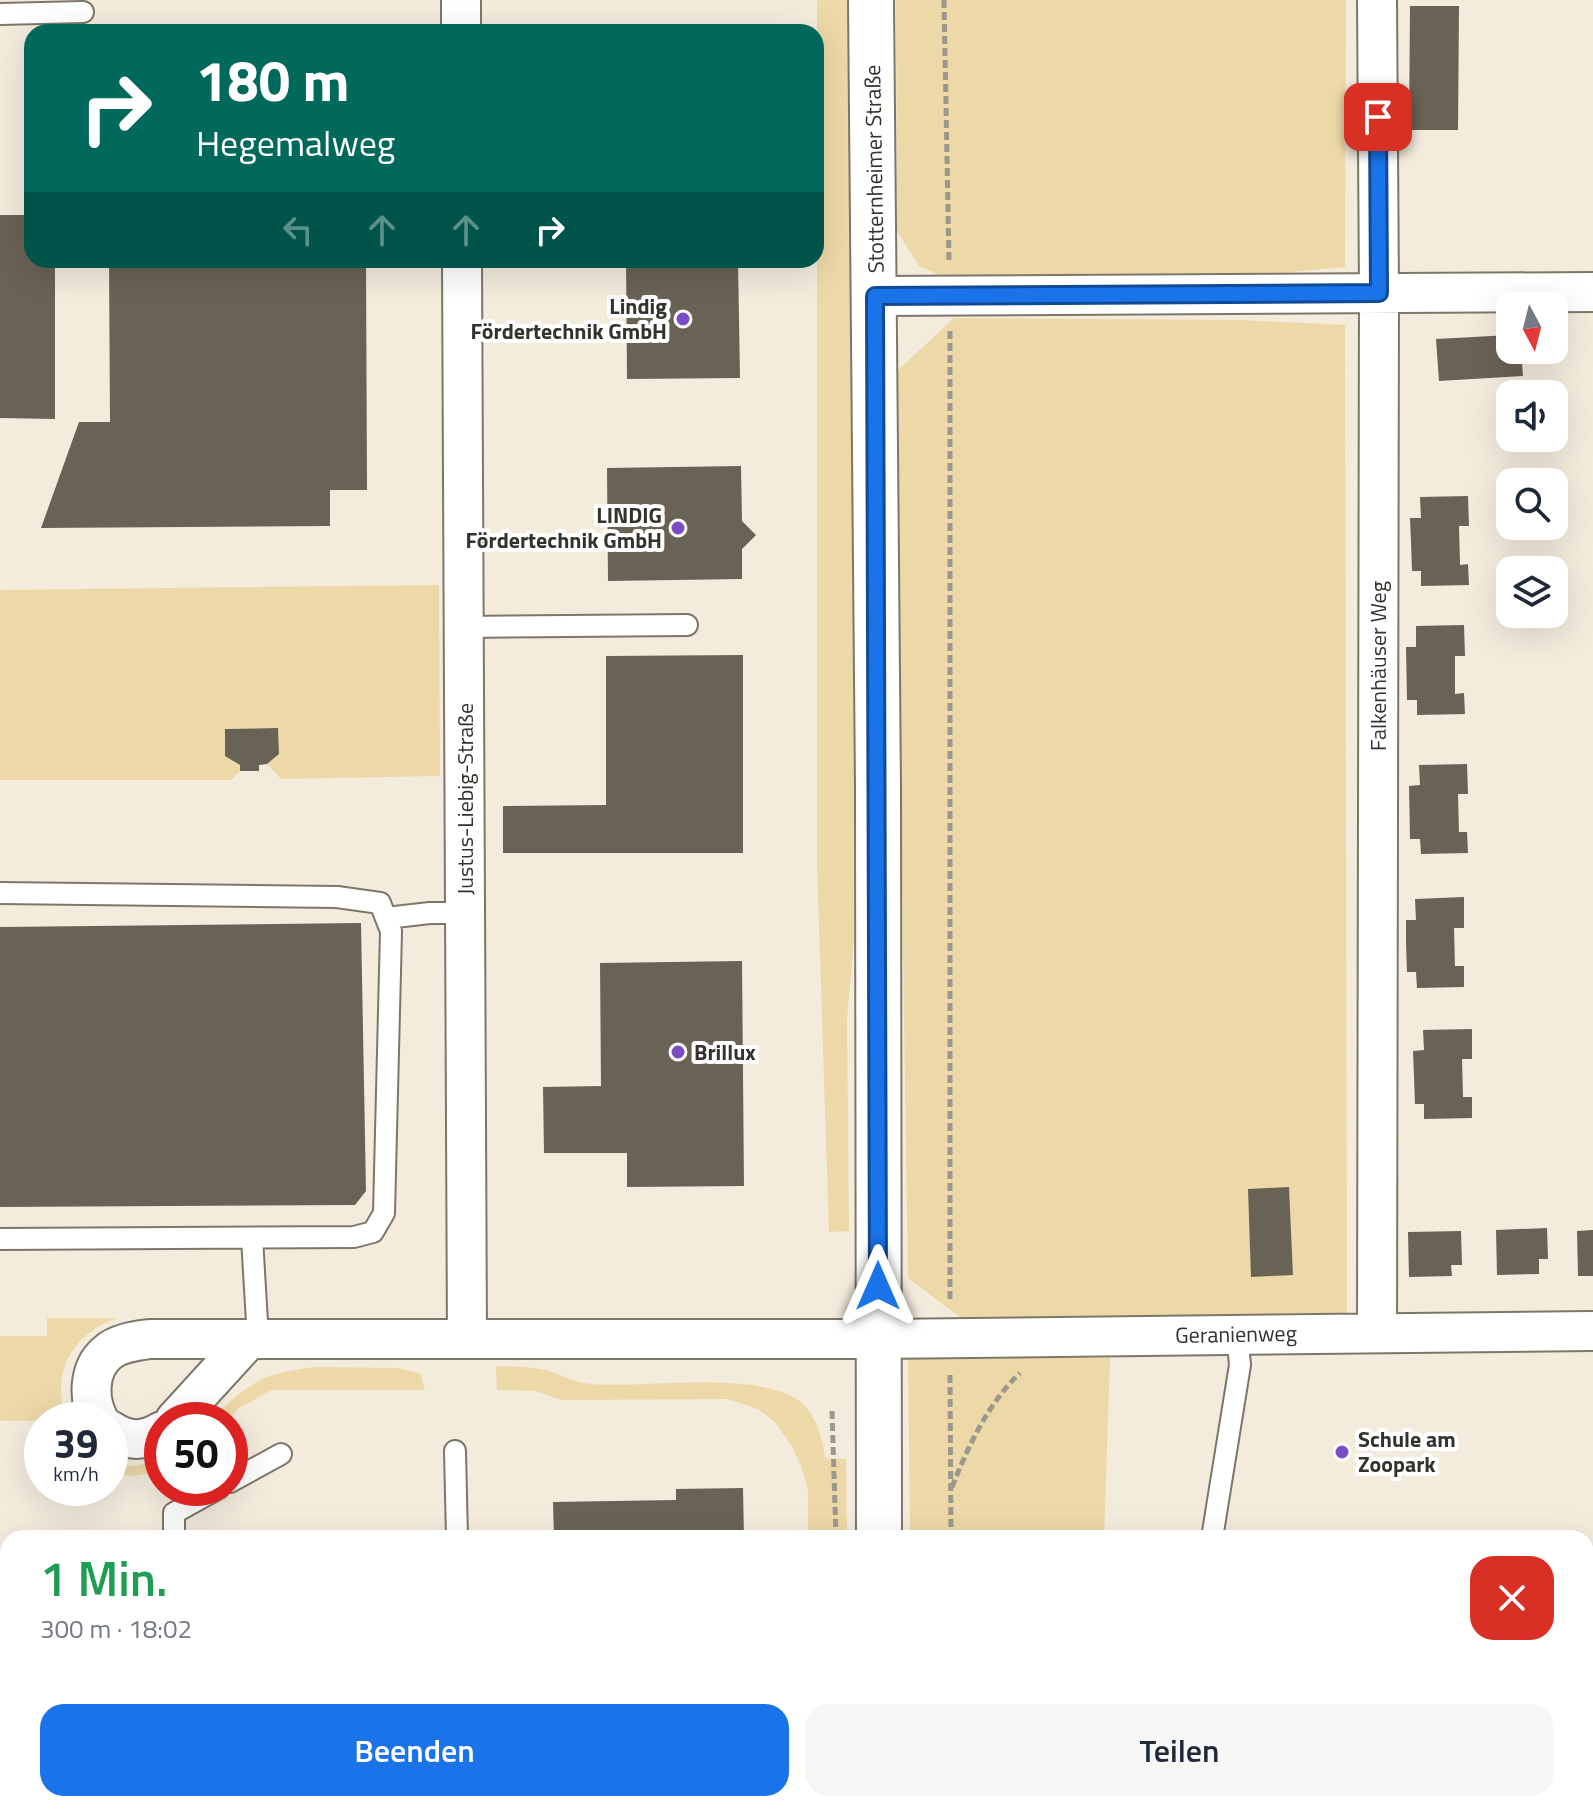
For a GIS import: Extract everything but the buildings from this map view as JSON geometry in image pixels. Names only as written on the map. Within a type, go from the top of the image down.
[{"type":"main road","name":"Stotternheimer Straße","points":[[871,0],[875,296],[879,1530]]},
{"type":"street","points":[[461,0],[461,24]]},
{"type":"street","name":"Falkenhäuser Weg","points":[[1377,0],[1377,1333]]},
{"type":"street","name":"Justus-Liebig-Straße","points":[[462,268],[467,1339]]},
{"type":"street","points":[[875,296],[1593,292]]},
{"type":"street","name":"Geranienweg","points":[[878,1339],[1593,1331]]},
{"type":"street","points":[[92,1402],[94,1370],[107,1353],[127,1342],[150,1339],[878,1339]]},
{"type":"street","points":[[193,1402],[254,1339]]},
{"type":"lane","points":[[0,14],[83,12]]},
{"type":"lane","points":[[464,627],[687,625]]},
{"type":"lane","points":[[0,893],[337,897],[380,903],[391,931],[384,1213],[373,1232],[354,1237],[0,1239]]},
{"type":"lane","points":[[386,918],[465,913]]},
{"type":"lane","points":[[252,1238],[254,1339]]},
{"type":"lane","points":[[1593,1331],[1593,1352]]},
{"type":"lane","points":[[1213,1530],[1240,1365],[1237,1334]]},
{"type":"lane","points":[[455,1451],[457,1530]]},
{"type":"lane","points":[[248,1472],[281,1454]]},
{"type":"lane","points":[[174,1530],[174,1513],[187,1506]]},
{"type":"path","points":[[944,0],[950,296],[951,1530]]},
{"type":"path","points":[[950,1491],[969,1444],[1009,1384],[1059,1337]]},
{"type":"path","points":[[832,1411],[836,1530]]},
{"type":"shaded area","points":[[817,0],[848,0],[854,941],[847,1019],[849,1231],[829,1232],[817,864],[817,268],[824,268],[824,24],[817,24]]},
{"type":"shaded area","points":[[896,0],[1346,0],[1345,267],[1247,276],[946,278],[919,266],[897,231]]},
{"type":"shaded area","points":[[954,318],[1239,320],[1345,325],[1347,1315],[961,1318],[908,1278],[894,374]],"holes":[[[1289,1188],[1293,1275],[1248,1189]]]},
{"type":"shaded area","points":[[439,585],[440,776],[281,779],[267,764],[279,754],[278,728],[225,729],[225,756],[240,765],[240,771],[231,780],[0,780],[0,590]]},
{"type":"shaded area","points":[[47,1318],[118,1318],[89,1333],[77,1344],[63,1371],[62,1402],[24,1402],[24,1421],[0,1421],[0,1336],[47,1336]]},
{"type":"shaded area","points":[[908,1358],[1110,1358],[1104,1530],[910,1530]]},
{"type":"shaded area","points":[[496,1366],[539,1369],[591,1384],[732,1383],[784,1393],[802,1403],[811,1415],[821,1437],[825,1458],[846,1459],[847,1530],[808,1530],[808,1491],[802,1468],[775,1422],[758,1409],[727,1399],[561,1400],[536,1391],[497,1390]]},
{"type":"shaded area","points":[[318,1367],[397,1368],[420,1373],[425,1390],[272,1390],[248,1403],[230,1402],[258,1381],[284,1372]]},
{"type":"shaded area","points":[[144,1464],[144,1474],[128,1475],[128,1465]]},
{"type":"place","name":"Lindig Fördertechnik GmbH","points":[[683,319]]},
{"type":"place","name":"LINDIG Fördertechnik GmbH","points":[[678,528]]},
{"type":"place","name":"Brillux","points":[[678,1052]]},
{"type":"place","name":"Schule am Zoopark","points":[[1342,1452]]},
{"type":"route","points":[[878,1286],[875,296],[1379,293],[1378,117]]}]
